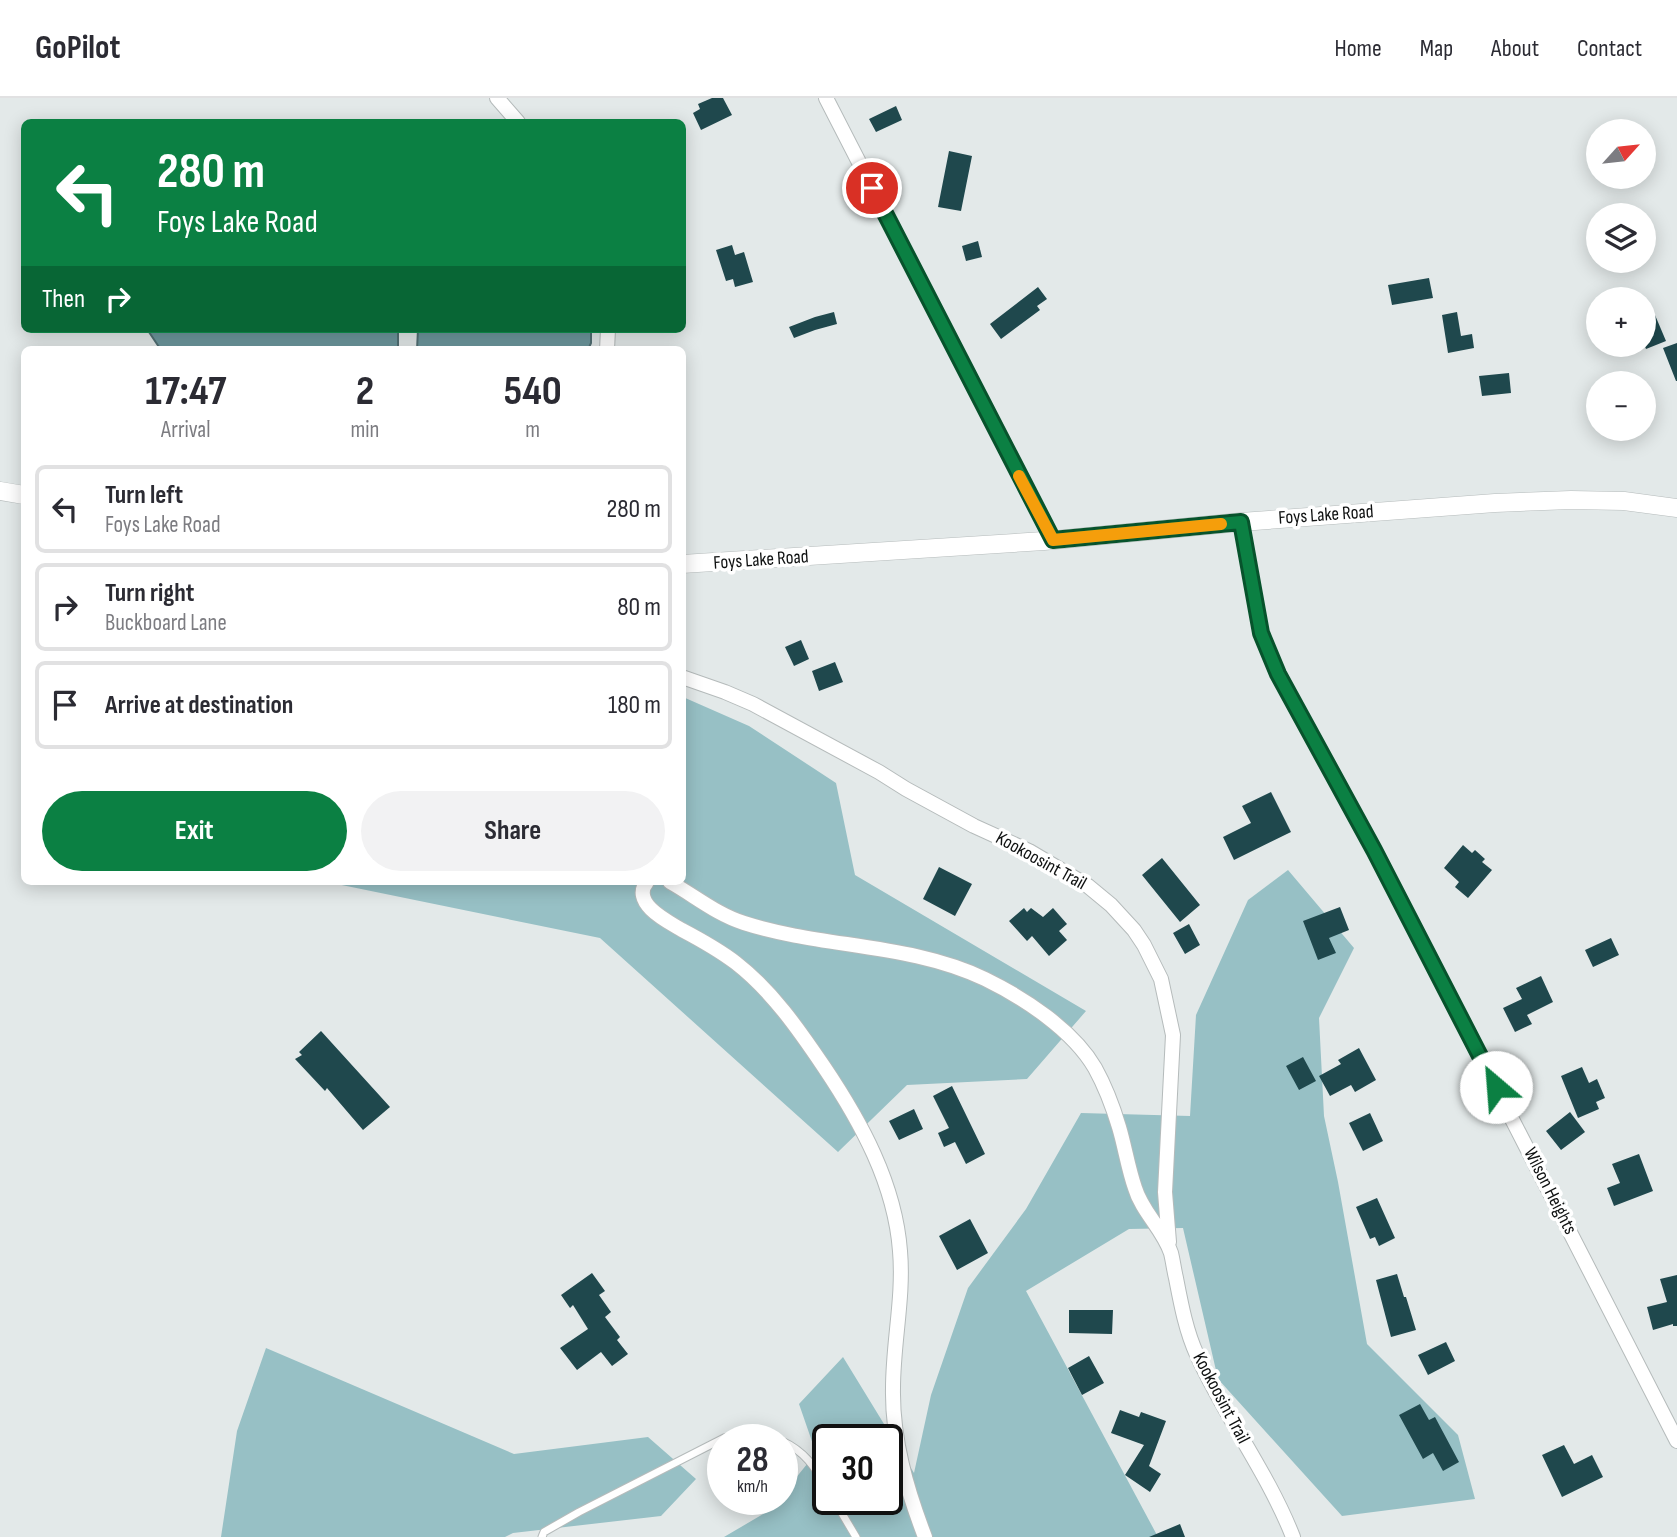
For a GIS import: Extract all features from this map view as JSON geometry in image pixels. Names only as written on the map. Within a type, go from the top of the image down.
[{"type":"street","points":[[497,98],[515,119]]},
{"type":"street","points":[[826,98],[1053,540]]},
{"type":"street","points":[[0,491],[21,494]]},
{"type":"street","name":"Foys Lake Road","points":[[686,564],[1053,540],[1241,522],[1571,500],[1624,501],[1677,508]]},
{"type":"street","name":"Wilson Heights","points":[[1241,522],[1261,633],[1278,674],[1374,850],[1677,1441]]},
{"type":"street","name":"Kookoosint Trail","points":[[686,678],[753,704],[974,826],[1029,851],[1088,886],[1111,905],[1134,930],[1161,979],[1173,1035],[1165,1192],[1167,1235],[1184,1316],[1208,1378],[1266,1478],[1293,1537]]},
{"type":"street","points":[[644,885],[642,893],[652,910],[736,963],[775,1000],[803,1035],[862,1127],[892,1205],[900,1252],[901,1283],[892,1388],[897,1445],[911,1502],[925,1537]]},
{"type":"street","name":"Kookoosint Trail","points":[[675,885],[712,909],[741,922],[787,934],[930,960],[958,968],[1010,992],[1035,1009],[1078,1046],[1095,1068],[1119,1127],[1140,1202],[1170,1251]]},
{"type":"lane","points":[[542,1537],[544,1532],[579,1512],[707,1447]]},
{"type":"lane","points":[[798,1451],[812,1463]]},
{"type":"lane","points":[[843,1515],[856,1537]]},
{"type":"shaded area","points":[[150,333],[398,333],[398,346],[158,346]]},
{"type":"shaded area","points":[[418,333],[591,333],[590,346],[417,346]]},
{"type":"shaded area","points":[[686,698],[749,726],[836,783],[855,875],[1086,1011],[1027,1079],[907,1085],[838,1152],[600,938],[342,885],[686,885]]},
{"type":"shaded area","points":[[1288,870],[1354,948],[1319,1018],[1324,1116],[1367,1344],[1458,1435],[1475,1499],[1342,1516],[1218,1379],[1183,1228],[1129,1229],[1026,1291],[1158,1537],[724,1537],[761,1515],[798,1515],[798,1475],[812,1458],[812,1515],[903,1515],[903,1455],[914,1473],[931,1395],[968,1288],[1026,1209],[1081,1113],[1190,1116],[1196,1015],[1248,900]]},
{"type":"shaded area","points":[[266,1348],[514,1454],[648,1437],[696,1479],[661,1516],[513,1533],[505,1537],[221,1537],[237,1431]]},
{"type":"shaded area","points":[[843,1357],[884,1424],[812,1424],[812,1441],[799,1404]]},
{"type":"building","points":[[712,98],[723,98],[732,115],[701,130],[693,113],[700,109],[698,104]]},
{"type":"building","points":[[896,106],[902,120],[876,132],[869,119]]},
{"type":"building","points":[[949,151],[972,156],[961,211],[938,207]]},
{"type":"building","points":[[978,241],[982,257],[966,261],[962,246]]},
{"type":"building","points":[[732,245],[735,255],[744,252],[753,282],[735,287],[733,279],[726,281],[716,250]]},
{"type":"building","points":[[1429,278],[1433,298],[1392,305],[1388,285]]},
{"type":"building","points":[[1038,287],[1047,299],[1037,306],[1040,310],[1001,339],[990,324]]},
{"type":"building","points":[[834,312],[837,324],[794,338],[789,327]]},
{"type":"building","points":[[1457,312],[1461,336],[1472,334],[1474,348],[1448,353],[1442,315]]},
{"type":"building","points":[[1656,317],[1666,341],[1656,345]]},
{"type":"building","points":[[1677,343],[1677,381],[1676,381],[1663,348]]},
{"type":"building","points":[[1509,373],[1511,393],[1482,396],[1479,376]]},
{"type":"building","points":[[801,640],[809,659],[794,666],[785,647]]},
{"type":"building","points":[[835,662],[843,682],[819,691],[812,671]]},
{"type":"building","points":[[1271,792],[1291,832],[1234,860],[1223,837],[1251,823],[1242,806]]},
{"type":"building","points":[[1463,845],[1472,853],[1475,850],[1485,859],[1482,862],[1492,870],[1468,898],[1455,887],[1459,882],[1444,868]]},
{"type":"building","points":[[1162,858],[1200,905],[1180,922],[1142,875]]},
{"type":"building","points":[[939,867],[972,884],[955,916],[923,899]]},
{"type":"building","points":[[1340,907],[1349,930],[1329,938],[1336,953],[1318,960],[1303,921]]},
{"type":"building","points":[[1024,908],[1027,912],[1031,908],[1043,917],[1053,908],[1067,924],[1059,931],[1067,940],[1049,956],[1032,936],[1027,941],[1009,921]]},
{"type":"building","points":[[1189,924],[1200,945],[1185,954],[1173,933]]},
{"type":"building","points":[[1611,938],[1619,955],[1593,967],[1585,950]]},
{"type":"building","points":[[1541,976],[1553,1002],[1527,1015],[1532,1024],[1515,1032],[1503,1008],[1522,999],[1516,988]]},
{"type":"building","points":[[321,1031],[390,1107],[363,1130],[327,1088],[325,1091],[295,1059],[302,1055],[299,1052]]},
{"type":"building","points":[[1359,1048],[1376,1080],[1355,1092],[1351,1085],[1330,1096],[1319,1076],[1341,1064],[1338,1060]]},
{"type":"building","points":[[1303,1057],[1316,1081],[1299,1090],[1286,1066]]},
{"type":"building","points":[[1582,1067],[1589,1083],[1597,1079],[1605,1098],[1596,1102],[1599,1109],[1578,1118],[1561,1076]]},
{"type":"building","points":[[952,1086],[985,1154],[966,1164],[955,1142],[944,1147],[938,1133],[949,1128],[933,1096]]},
{"type":"building","points":[[914,1109],[923,1129],[899,1140],[889,1121]]},
{"type":"building","points":[[1570,1112],[1585,1132],[1561,1150],[1546,1131]]},
{"type":"building","points":[[1370,1113],[1383,1141],[1363,1151],[1349,1123]]},
{"type":"building","points":[[1639,1154],[1653,1191],[1614,1206],[1607,1188],[1620,1183],[1612,1164]]},
{"type":"building","points":[[1377,1198],[1395,1238],[1379,1246],[1375,1237],[1370,1239],[1356,1207]]},
{"type":"building","points":[[970,1219],[988,1253],[957,1270],[939,1236]]},
{"type":"building","points":[[592,1273],[605,1291],[599,1295],[611,1312],[605,1317],[620,1337],[617,1340],[628,1354],[612,1366],[601,1352],[577,1370],[560,1348],[588,1329],[573,1305],[570,1308],[561,1295]]},
{"type":"building","points":[[1397,1274],[1416,1330],[1391,1337],[1376,1280]]},
{"type":"building","points":[[1677,1275],[1677,1326],[1673,1324],[1653,1330],[1647,1307],[1667,1302],[1660,1279]]},
{"type":"building","points":[[1069,1310],[1113,1310],[1112,1334],[1069,1333]]},
{"type":"building","points":[[1446,1342],[1455,1361],[1428,1375],[1418,1355]]},
{"type":"building","points":[[1089,1356],[1104,1383],[1082,1395],[1068,1368]]},
{"type":"building","points":[[1420,1404],[1429,1420],[1435,1417],[1459,1462],[1443,1471],[1433,1453],[1423,1459],[1399,1415]]},
{"type":"building","points":[[1120,1410],[1139,1417],[1141,1412],[1166,1421],[1149,1466],[1161,1474],[1150,1492],[1125,1475],[1144,1445],[1111,1433]]},
{"type":"building","points":[[1564,1445],[1574,1464],[1592,1455],[1603,1477],[1562,1497],[1542,1455]]},
{"type":"building","points":[[1180,1524],[1185,1537],[1149,1537]]},
{"type":"slow traffic","points":[[1019,476],[1053,540],[1221,524]]},
{"type":"route","points":[[872,188],[1053,540],[1241,522],[1261,633],[1278,674],[1374,850],[1496,1087]]}]
